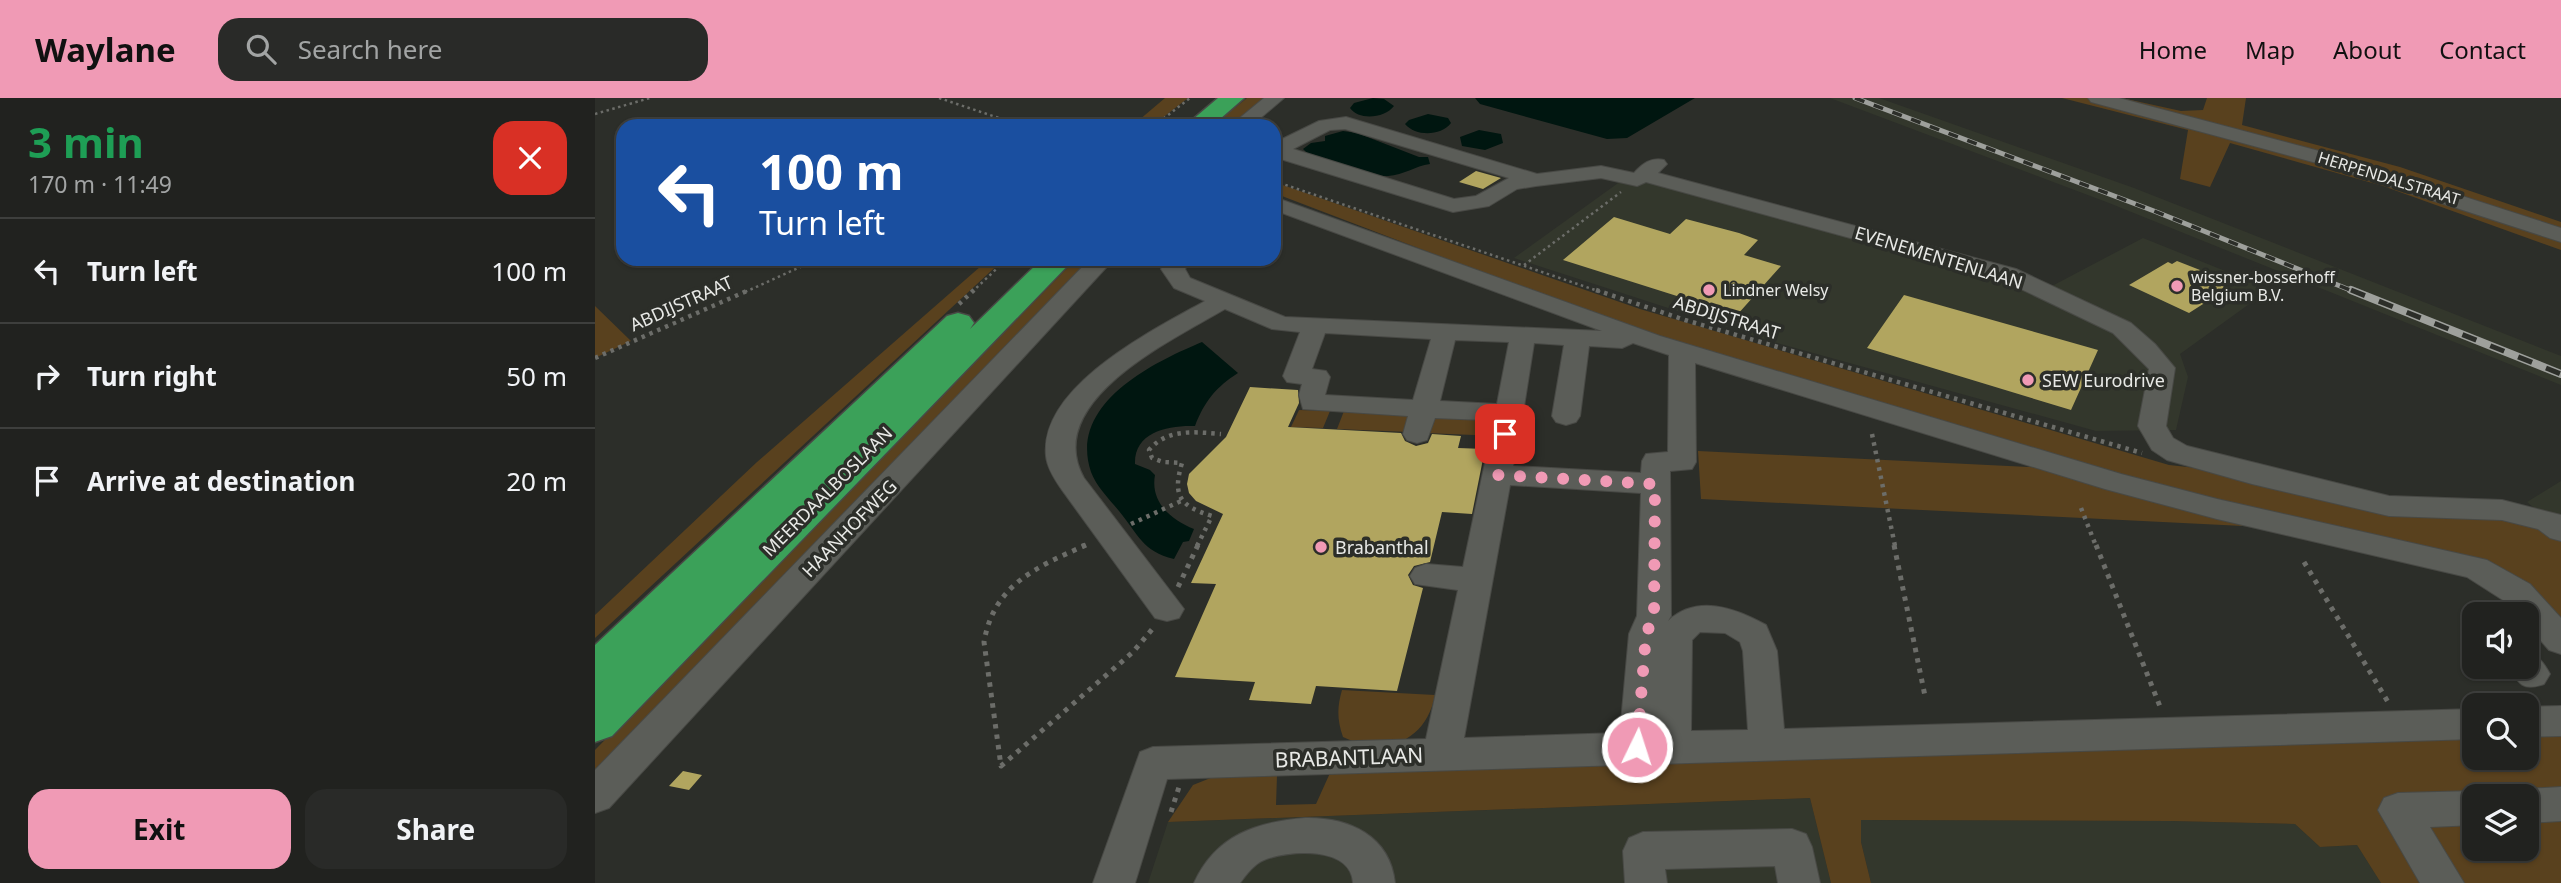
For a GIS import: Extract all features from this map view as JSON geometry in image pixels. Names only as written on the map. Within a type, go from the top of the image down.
[{"type":"highway","points":[[1179,119],[1205,98]]},
{"type":"highway","points":[[1206,119],[1232,98]]},
{"type":"highway","name":"MEERDAALBOSLAAN","points":[[595,673],[1018,266]]},
{"type":"highway","name":"MEERDAALBOSLAAN","points":[[595,722],[1052,266]]},
{"type":"street","points":[[1248,119],[1275,98]]},
{"type":"street","name":"HERPENDALSTRAAT","points":[[2097,98],[2374,171],[2561,235]]},
{"type":"street","points":[[1281,147],[1326,125],[1346,123],[1536,180]]},
{"type":"street","points":[[1281,152],[1453,206],[1482,202],[1511,184],[1536,180],[1601,172],[1640,177]]},
{"type":"street","name":"EVENEMENTENLAAN","points":[[1640,177],[2008,274],[2122,328],[2146,349],[2162,368],[2152,426],[2162,444],[2177,453]]},
{"type":"street","points":[[1480,179],[1506,187]]},
{"type":"street","points":[[1281,206],[1651,341],[2128,485],[2217,509],[2476,568],[2518,593],[2561,641]]},
{"type":"street","name":"HAANHOFWEG","points":[[595,796],[1096,266]]},
{"type":"street","points":[[1175,266],[1175,275],[1182,283],[1281,324],[1651,341]]},
{"type":"street","points":[[1167,610],[1118,530],[1072,483],[1063,467],[1060,451],[1069,419],[1097,380],[1119,363],[1224,300]]},
{"type":"street","points":[[1315,326],[1296,376],[1317,377],[1312,395],[1313,403],[1335,417],[1420,421],[1510,413],[1523,335]]},
{"type":"street","points":[[1420,421],[1445,332]]},
{"type":"street","points":[[1566,416],[1578,338]]},
{"type":"street","points":[[1654,746],[1646,634],[1654,616],[1656,461],[1682,462],[1682,350]]},
{"type":"street","points":[[2177,453],[2252,474],[2389,506],[2502,510],[2548,521],[2561,530]]},
{"type":"street","points":[[1442,754],[1497,475],[1655,484]]},
{"type":"street","points":[[1426,576],[1476,580]]},
{"type":"street","points":[[1654,746],[1675,636],[1692,618],[1731,621],[1753,634],[1761,651],[1767,743]]},
{"type":"street","points":[[2539,722],[2561,721]]},
{"type":"street","name":"BRABANTLAAN","points":[[1114,883],[1153,763],[1654,746],[2462,725]]},
{"type":"street","points":[[2539,805],[2561,804]]},
{"type":"street","points":[[2443,883],[2398,810],[2462,808]]},
{"type":"street","points":[[1215,883],[1232,861],[1259,843],[1268,840],[1334,837],[1349,843],[1366,859],[1374,883]]},
{"type":"street","points":[[1646,883],[1643,851],[1792,847],[1799,883]]},
{"type":"lane","points":[[1497,475],[1505,434]]},
{"type":"path","points":[[595,114],[650,98]]},
{"type":"path","points":[[939,98],[1002,119]]},
{"type":"path","points":[[1163,119],[1190,98]]},
{"type":"path","points":[[1524,265],[1640,177]]},
{"type":"path","name":"ABDIJSTRAAT","points":[[1281,183],[1698,324],[2142,453],[2157,456],[2177,453]]},
{"type":"path","name":"ABDIJSTRAAT","points":[[595,358],[802,266]]},
{"type":"path","points":[[1181,501],[1041,565],[1021,577],[994,605],[985,624],[984,642],[1000,766],[1133,652],[1167,610],[1212,516],[1195,512],[1181,501],[1176,491],[1176,479],[1182,463],[1163,462],[1152,458],[1149,450],[1154,441],[1166,435],[1180,432],[1221,434]]},
{"type":"path","points":[[1872,434],[1925,696]]},
{"type":"path","points":[[2081,508],[2162,712]]},
{"type":"path","points":[[2304,562],[2403,727]]},
{"type":"shaded area","points":[[1165,98],[1188,98],[1161,119],[1140,119]]},
{"type":"shaded area","points":[[1247,98],[1272,98],[1245,119],[1221,119]]},
{"type":"shaded area","points":[[1830,98],[1879,98],[2134,188],[2561,356],[2561,385],[2109,203]]},
{"type":"shaded area","points":[[2062,98],[2122,98],[2181,111],[2203,110],[2207,98],[2246,98],[2242,125],[2400,167],[2561,222],[2561,250],[2383,186],[2230,143],[2210,187],[2180,179],[2188,130]]},
{"type":"shaded area","points":[[1639,168],[1984,261],[2052,286],[2143,238],[2270,289],[2180,354],[2188,377],[2176,430],[2096,431],[1770,341],[1514,258]]},
{"type":"shaded area","points":[[1281,184],[1640,309],[2169,465],[2252,474],[2561,530],[2561,622],[2520,585],[2220,503],[1625,327],[1281,196]]},
{"type":"shaded area","points":[[981,266],[996,266],[595,638],[595,615],[757,462]]},
{"type":"shaded area","points":[[1069,266],[1090,266],[595,795],[595,750]]},
{"type":"shaded area","points":[[595,306],[631,341],[595,358]]},
{"type":"shaded area","points":[[1299,410],[1330,411],[1323,428],[1291,427]]},
{"type":"shaded area","points":[[1344,411],[1414,414],[1409,432],[1337,429]]},
{"type":"shaded area","points":[[1430,415],[1481,418],[1496,428],[1498,436],[1425,433]]},
{"type":"shaded area","points":[[1698,451],[2073,469],[2263,527],[1701,499]]},
{"type":"shaded area","points":[[2561,481],[2561,530],[2527,502]]},
{"type":"shaded area","points":[[1342,690],[1435,695],[1423,724],[1413,734],[1388,745],[1374,745],[1343,737],[1338,714]]},
{"type":"shaded area","points":[[2561,735],[2561,883],[2381,883],[2357,845],[2320,847],[2295,824],[1861,820],[1861,842],[1871,883],[1831,883],[1810,798],[1168,822],[1193,785],[1213,777],[1277,775],[1276,805],[1316,804],[1330,773],[2462,738],[2462,770],[2539,770],[2539,736]]},
{"type":"shaded area","points":[[1810,798],[1831,883],[1148,883],[1168,822]]},
{"type":"shaded area","points":[[1860,820],[2295,824],[2320,847],[2357,845],[2381,883],[1871,883],[1861,842]]},
{"type":"water","points":[[1373,98],[1384,99],[1394,106],[1385,113],[1372,116],[1359,115],[1350,108],[1354,103]]},
{"type":"water","points":[[1475,98],[1695,98],[1627,138],[1607,139],[1480,104]]},
{"type":"water","points":[[1428,114],[1448,118],[1451,123],[1441,130],[1428,133],[1415,131],[1405,124],[1409,120]]},
{"type":"water","points":[[1479,130],[1501,134],[1503,143],[1485,150],[1462,146],[1460,137]]},
{"type":"water","points":[[1343,131],[1357,133],[1419,157],[1428,157],[1430,164],[1394,175],[1378,176],[1347,168],[1303,149],[1311,143],[1325,141],[1325,136]]},
{"type":"water","points":[[1202,342],[1238,373],[1212,396],[1195,426],[1174,427],[1154,433],[1140,444],[1136,453],[1135,464],[1155,475],[1156,494],[1164,509],[1177,521],[1194,529],[1189,541],[1183,542],[1174,559],[1148,547],[1103,493],[1091,472],[1087,448],[1092,426],[1103,407],[1119,389],[1160,362]]},
{"type":"building","points":[[1476,171],[1501,178],[1483,189],[1459,182]]},
{"type":"building","name":"Lindner Welsy","points":[[1614,217],[1670,234],[1686,219],[1739,233],[1758,240],[1744,255],[1781,266],[1737,315],[1563,260]]},
{"type":"building","name":"wissner-bosserhoff Belgium B.V.","points":[[2177,261],[2200,270],[2194,274],[2225,287],[2222,289],[2225,290],[2189,313],[2129,285],[2168,262],[2172,264]]},
{"type":"building","name":"SEW Eurodrive","points":[[1904,295],[2098,350],[2071,410],[1867,348]]},
{"type":"building","name":"Brabanthal","points":[[1250,387],[1298,390],[1299,403],[1288,427],[1401,433],[1405,441],[1416,446],[1428,443],[1432,434],[1461,436],[1458,448],[1485,449],[1472,514],[1442,512],[1430,562],[1414,566],[1408,575],[1413,585],[1423,588],[1397,691],[1316,686],[1311,704],[1249,700],[1255,682],[1175,677],[1216,584],[1191,583],[1223,514],[1196,501],[1189,493],[1189,474],[1226,437]]},
{"type":"building","points":[[683,771],[702,775],[689,790],[669,786]]},
{"type":"railway","points":[[1855,98],[2154,211],[2355,292]]},
{"type":"railway","points":[[2351,290],[2561,374]]},
{"type":"place","name":"wissner-bosserhoff Belgium B.V.","points":[[2177,286]]},
{"type":"place","name":"Lindner Welsy","points":[[1709,290]]},
{"type":"place","name":"SEW Eurodrive","points":[[2028,380]]},
{"type":"place","name":"Brabanthal","points":[[1321,547]]},
{"type":"route","points":[[1505,434],[1497,475],[1655,484],[1654,616],[1646,634],[1637,747]]}]
